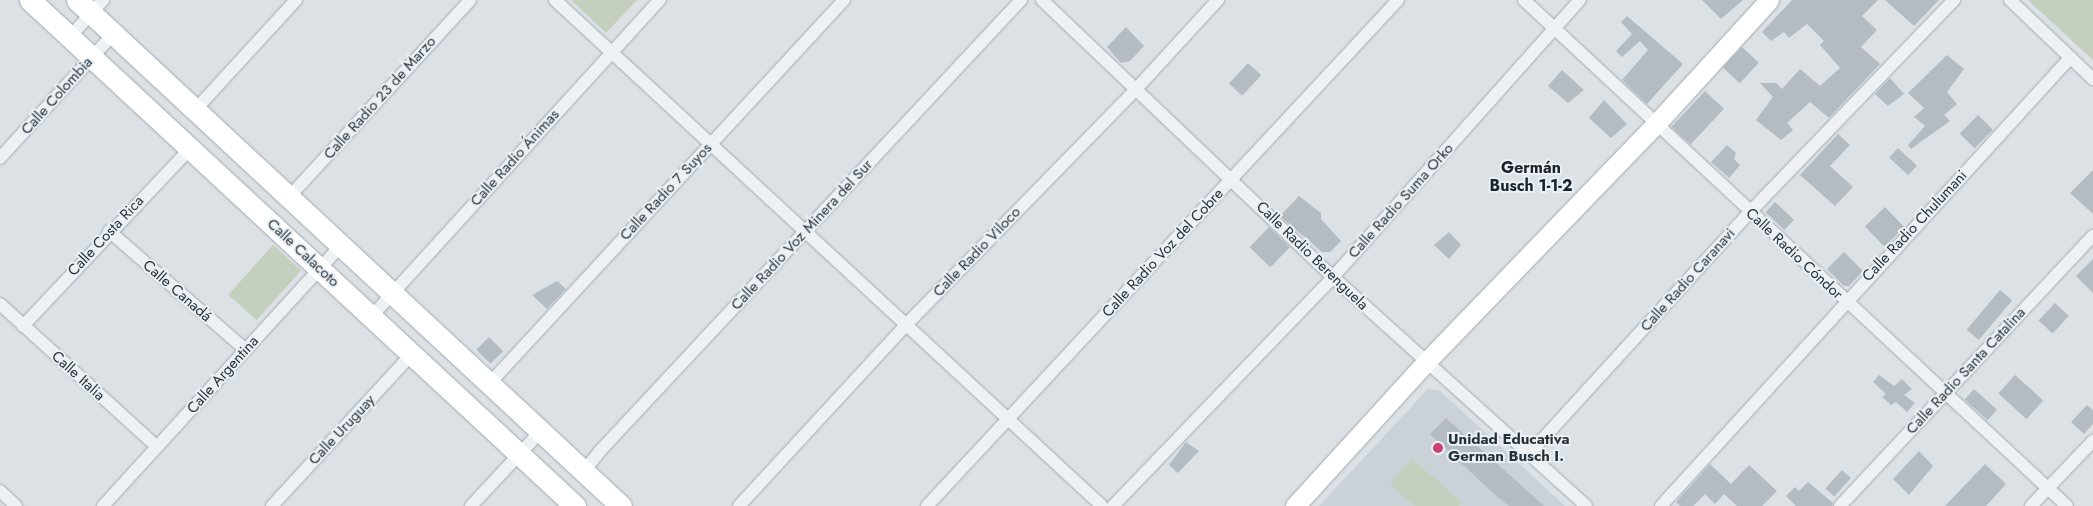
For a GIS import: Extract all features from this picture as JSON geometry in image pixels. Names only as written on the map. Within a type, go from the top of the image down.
[{"type":"main road","name":"Calle Calacoto","points":[[30,0],[372,316],[518,456],[575,506]]},
{"type":"main road","points":[[90,4],[114,33],[197,108],[621,506]]},
{"type":"street","points":[[197,108],[296,0]]},
{"type":"street","name":"Calle Radio 23 de Marzo","points":[[290,196],[470,0]]},
{"type":"street","points":[[555,0],[711,142],[905,326],[1102,506]]},
{"type":"street","name":"Calle Radio Ánimas","points":[[372,316],[610,52],[660,0]]},
{"type":"street","name":"Calle Radio 7 Suyos","points":[[489,384],[844,0]]},
{"type":"street","name":"Calle Radio Voz Minera del Sur","points":[[584,471],[600,450],[1021,0]]},
{"type":"street","name":"Calle Radio Berenguela","points":[[1042,0],[1137,88],[1333,277],[1586,506]]},
{"type":"street","name":"Calle Radio Viloco","points":[[739,506],[905,326],[1137,88],[1218,0]]},
{"type":"street","name":"Calle Radio Voz del Cobre","points":[[927,506],[1398,0]]},
{"type":"street","name":"Calle Radio Cóndor","points":[[1524,0],[1655,126],[1845,302],[1946,392],[2067,506]]},
{"type":"street","name":"Calle Radio Suma Orko","points":[[1113,506],[1333,277],[1580,0]]},
{"type":"street","points":[[1295,506],[1426,362],[1655,126],[1769,0]]},
{"type":"street","name":"Calle Radio Caranavi","points":[[1529,454],[1749,213],[1954,0]]},
{"type":"street","points":[[2010,0],[2093,80]]},
{"type":"street","points":[[70,37],[90,4]]},
{"type":"street","name":"Calle Colombia","points":[[0,158],[114,33]]},
{"type":"street","name":"Calle Radio Chulumani","points":[[1661,506],[1845,302],[2070,58]]},
{"type":"street","name":"Calle Costa Rica","points":[[23,326],[109,231],[190,148]]},
{"type":"street","name":"Calle Canadá","points":[[109,231],[246,350]]},
{"type":"street","name":"Calle Radio Santa Catalina","points":[[1840,506],[2093,236]]},
{"type":"street","name":"Calle Argentina","points":[[103,506],[342,244]]},
{"type":"street","name":"Calle Italia","points":[[0,304],[157,447]]},
{"type":"street","name":"Calle Uruguay","points":[[272,506],[412,354]]},
{"type":"street","points":[[471,506],[541,431]]},
{"type":"street","points":[[2031,506],[2093,440]]},
{"type":"street","points":[[0,491],[16,506]]},
{"type":"shaded area","name":"Unidad Educativa German Busch I.","points":[[1428,389],[1439,390],[1565,506],[1319,506]]},
{"type":"green space","points":[[571,0],[637,0],[606,33]]},
{"type":"green space","points":[[2028,0],[2093,0],[2093,60]]},
{"type":"green space","points":[[273,245],[301,270],[256,320],[228,295]]},
{"type":"green space","points":[[1412,459],[1462,502],[1458,506],[1415,506],[1390,484]]},
{"type":"building","points":[[1702,0],[1743,0],[1721,19]]},
{"type":"building","points":[[1792,0],[1878,0],[1862,16],[1877,30],[1861,47],[1880,64],[1829,118],[1810,102],[1787,123],[1793,130],[1781,140],[1756,120],[1773,97],[1760,83],[1776,83],[1782,89],[1800,69],[1820,86],[1840,68],[1820,45],[1824,41],[1807,24],[1789,38],[1784,32],[1771,41],[1762,32]]},
{"type":"building","points":[[1885,0],[1939,0],[1914,26]]},
{"type":"building","points":[[1627,16],[1683,64],[1647,104],[1622,80],[1648,50],[1640,41],[1622,57],[1616,51],[1632,34],[1621,22]]},
{"type":"building","points":[[1126,27],[1144,46],[1130,61],[1121,63],[1107,47]]},
{"type":"building","points":[[1742,47],[1759,63],[1740,83],[1723,67]]},
{"type":"building","points":[[1947,55],[1964,69],[1947,92],[1957,104],[1944,115],[1950,121],[1911,149],[1908,145],[1925,126],[1914,117],[1924,108],[1908,93]]},
{"type":"building","points":[[1248,63],[1261,75],[1242,96],[1229,83]]},
{"type":"building","points":[[1562,70],[1584,90],[1568,103],[1548,86]]},
{"type":"building","points":[[1890,78],[1904,94],[1888,106],[1875,94]]},
{"type":"building","points":[[1705,91],[1724,109],[1691,145],[1672,127]]},
{"type":"building","points":[[1604,100],[1627,124],[1611,138],[1589,118]]},
{"type":"building","points":[[1978,115],[1993,130],[1974,148],[1960,133]]},
{"type":"building","points":[[1838,134],[1850,145],[1830,166],[1853,187],[1835,206],[1800,175]]},
{"type":"building","points":[[1727,145],[1736,153],[1734,159],[1740,165],[1729,178],[1711,162]]},
{"type":"building","points":[[1898,148],[1917,166],[1908,175],[1889,158]]},
{"type":"building","points":[[2093,170],[2093,214],[2070,193]]},
{"type":"building","points":[[1299,196],[1321,213],[1321,219],[1341,241],[1330,252],[1322,252],[1280,216]]},
{"type":"building","points":[[1775,202],[1794,220],[1784,230],[1765,212]]},
{"type":"building","points":[[1885,207],[1904,227],[1884,247],[1865,226]]},
{"type":"building","points":[[1269,227],[1290,247],[1270,267],[1250,247]]},
{"type":"building","points":[[1449,232],[1461,245],[1449,259],[1434,245]]},
{"type":"building","points":[[1844,252],[1863,271],[1849,286],[1844,286],[1827,269]]},
{"type":"building","points":[[2093,259],[2093,293],[2076,276]]},
{"type":"building","points":[[557,281],[566,289],[547,309],[532,295]]},
{"type":"building","points":[[2000,290],[2012,300],[1979,340],[1967,330]]},
{"type":"building","points":[[2055,303],[2069,316],[2053,334],[2039,321]]},
{"type":"building","points":[[489,337],[503,351],[490,364],[476,350]]},
{"type":"building","points":[[1879,375],[1894,386],[1902,379],[1912,389],[1904,395],[1915,403],[1907,412],[1896,402],[1891,405],[1882,397],[1886,394],[1873,382]]},
{"type":"building","points":[[2015,375],[2043,400],[2027,419],[1998,394]]},
{"type":"building","points":[[1974,389],[1997,410],[1988,420],[1965,399]]},
{"type":"building","points":[[2087,405],[2093,410],[2093,424],[2084,434],[2071,422]]},
{"type":"building","points":[[1446,418],[1544,506],[1509,506],[1494,494],[1430,434]]},
{"type":"building","points":[[1186,442],[1199,451],[1178,473],[1169,465]]},
{"type":"building","points":[[1919,451],[1933,466],[1909,495],[1893,479]]},
{"type":"building","points":[[1710,464],[1731,484],[1749,465],[1777,491],[1762,506],[1737,506],[1724,494],[1715,504],[1705,494],[1693,506],[1680,506],[1676,502]]},
{"type":"building","points":[[1985,464],[2006,484],[1986,506],[1945,506]]},
{"type":"building","points":[[1842,470],[1851,478],[1834,497],[1825,489]]},
{"type":"building","points":[[1808,482],[1833,503],[1832,506],[1796,506],[1786,496],[1795,487],[1799,491]]},
{"type":"place","name":"Unidad Educativa German Busch I.","points":[[1438,448]]},
{"type":"district","name":"Germán Busch 1-1-2","points":[[1531,177]]}]
